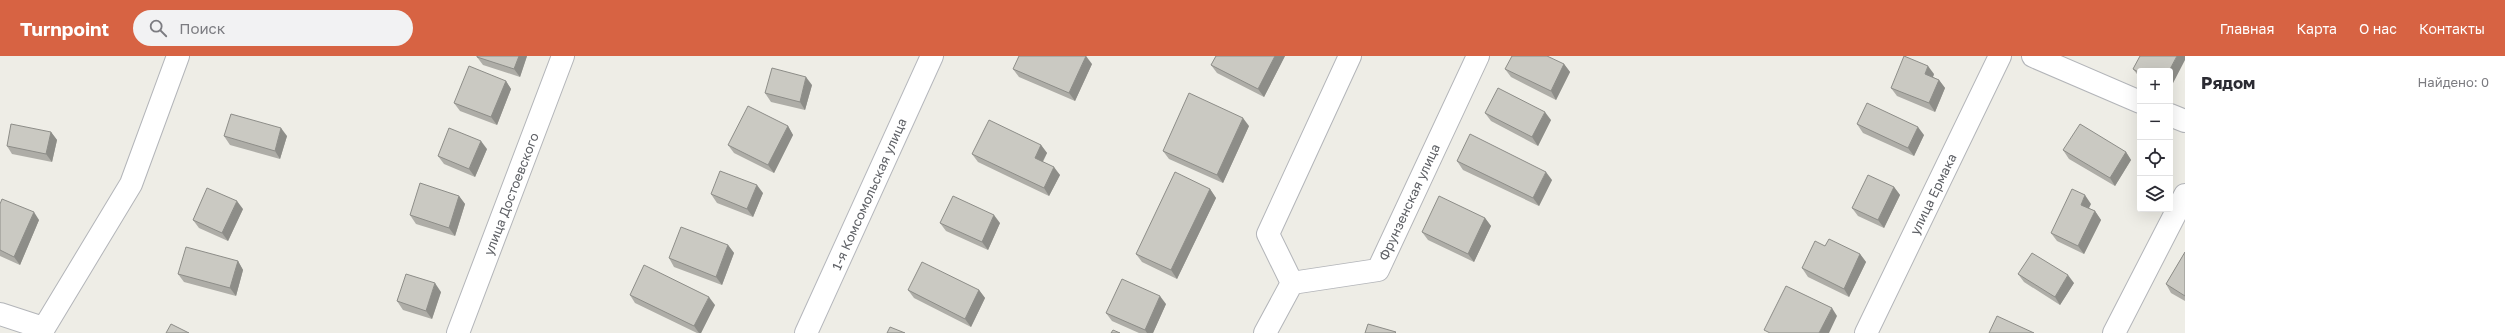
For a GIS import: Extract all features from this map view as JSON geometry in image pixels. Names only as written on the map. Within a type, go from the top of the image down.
[{"type":"street","points":[[0,314],[42,331],[131,184],[178,56]]},
{"type":"street","name":"улица Достоевского","points":[[458,333],[563,56]]},
{"type":"street","name":"1-я Комсомольская улица","points":[[806,333],[932,56]]},
{"type":"street","points":[[1265,333],[1292,283],[1268,234],[1350,56]]},
{"type":"street","name":"Фрунзенская улица","points":[[1292,283],[1378,270],[1478,56]]},
{"type":"street","name":"улица Ермака","points":[[1866,333],[2000,56]]},
{"type":"street","points":[[2033,56],[2137,101]]},
{"type":"street","points":[[2173,115],[2185,121]]},
{"type":"street","points":[[2114,333],[2185,195]]},
{"type":"building","points":[[477,56],[519,56],[514,69]]},
{"type":"building","points":[[1019,56],[1086,56],[1069,93],[1013,69]]},
{"type":"building","points":[[1216,56],[1275,56],[1258,89],[1211,65]]},
{"type":"building","points":[[1512,56],[1547,56],[1564,64],[1551,91],[1505,69]]},
{"type":"building","points":[[1904,56],[1928,66],[1925,74],[1939,80],[1929,103],[1891,88]]},
{"type":"building","points":[[2140,56],[2177,56],[2171,68],[2137,68],[2137,71],[2133,69]]},
{"type":"building","points":[[469,66],[506,81],[491,117],[454,103]]},
{"type":"building","points":[[772,68],[806,77],[800,102],[765,93]]},
{"type":"building","points":[[1498,88],[1545,112],[1532,137],[1485,113]]},
{"type":"building","points":[[1189,93],[1243,118],[1217,175],[1163,151]]},
{"type":"building","points":[[1867,103],[1918,127],[1908,148],[1857,124]]},
{"type":"building","points":[[748,106],[788,126],[768,165],[728,145]]},
{"type":"building","points":[[231,114],[281,128],[275,151],[224,136]]},
{"type":"building","points":[[989,120],[1041,145],[1035,158],[1054,167],[1044,188],[972,154]]},
{"type":"building","points":[[11,124],[51,132],[46,154],[7,146]]},
{"type":"building","points":[[2080,124],[2126,152],[2110,178],[2063,150]]},
{"type":"building","points":[[449,128],[481,141],[469,169],[438,156]]},
{"type":"building","points":[[1470,134],[1546,172],[1533,198],[1457,161]]},
{"type":"building","points":[[720,171],[757,185],[747,209],[711,194]]},
{"type":"building","points":[[1175,172],[1210,189],[1171,270],[1136,254]]},
{"type":"building","points":[[1868,175],[1894,187],[1878,220],[1852,208]]},
{"type":"building","points":[[420,183],[459,196],[449,228],[410,215]]},
{"type":"building","points":[[207,188],[237,201],[222,233],[193,220]]},
{"type":"building","points":[[2072,189],[2085,195],[2081,205],[2095,211],[2078,246],[2051,233]]},
{"type":"building","points":[[953,196],[994,215],[982,242],[940,223]]},
{"type":"building","points":[[1439,196],[1485,218],[1468,254],[1422,232]]},
{"type":"building","points":[[2,199],[34,212],[14,257],[0,250],[0,204]]},
{"type":"building","points":[[681,227],[728,245],[716,277],[669,258]]},
{"type":"building","points":[[1829,239],[1860,254],[1844,289],[1802,268],[1815,241],[1825,246]]},
{"type":"building","points":[[186,247],[238,261],[230,288],[178,274]]},
{"type":"building","points":[[2185,252],[2185,296],[2166,284]]},
{"type":"building","points":[[2032,253],[2068,275],[2055,297],[2018,274]]},
{"type":"building","points":[[922,262],[979,290],[965,319],[908,290]]},
{"type":"building","points":[[644,265],[709,297],[694,326],[630,295]]},
{"type":"building","points":[[406,274],[435,283],[426,311],[397,301]]},
{"type":"building","points":[[1122,279],[1160,296],[1145,330],[1106,313]]},
{"type":"building","points":[[1786,286],[1832,308],[1819,333],[1770,333],[1764,330]]},
{"type":"building","points":[[1997,316],[2034,333],[1989,333]]},
{"type":"building","points":[[171,324],[189,333],[166,333]]},
{"type":"building","points":[[1368,324],[1396,332],[1365,333]]},
{"type":"building","points":[[890,327],[905,333],[887,333]]},
{"type":"building","points":[[1113,330],[1120,333],[1111,333]]}]
